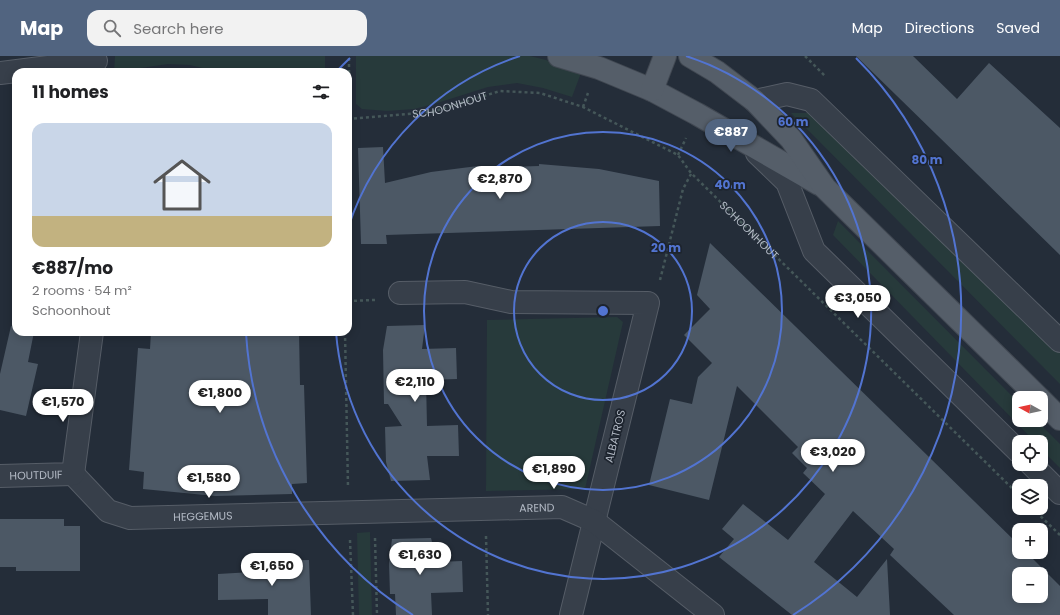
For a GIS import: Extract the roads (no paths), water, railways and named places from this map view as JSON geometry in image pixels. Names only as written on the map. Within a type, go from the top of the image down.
[{"type":"main road","points":[[559,56],[599,68],[652,90],[748,143],[825,188]]},
{"type":"main road","points":[[652,90],[665,56]]},
{"type":"main road","points":[[690,56],[717,72],[755,101],[791,139],[825,188],[1032,391]]},
{"type":"main road","points":[[1048,407],[1060,419]]},
{"type":"street","points":[[48,68],[96,63]]},
{"type":"street","points":[[0,73],[12,72]]},
{"type":"street","points":[[755,101],[787,94],[811,100],[1060,341]]},
{"type":"street","points":[[748,143],[787,182],[814,252],[1012,445]]},
{"type":"street","name":"ALBATROS","points":[[400,293],[465,292],[511,302],[648,303],[571,615]]},
{"type":"street","name":"HOUTDUIF","points":[[0,476],[73,474],[91,336]]},
{"type":"street","points":[[1038,471],[1060,493]]},
{"type":"street","name":"HEGGEMUS","points":[[73,474],[108,511],[130,518],[349,513]]},
{"type":"street","name":"AREND","points":[[349,513],[562,507],[594,520],[713,615]]}]
